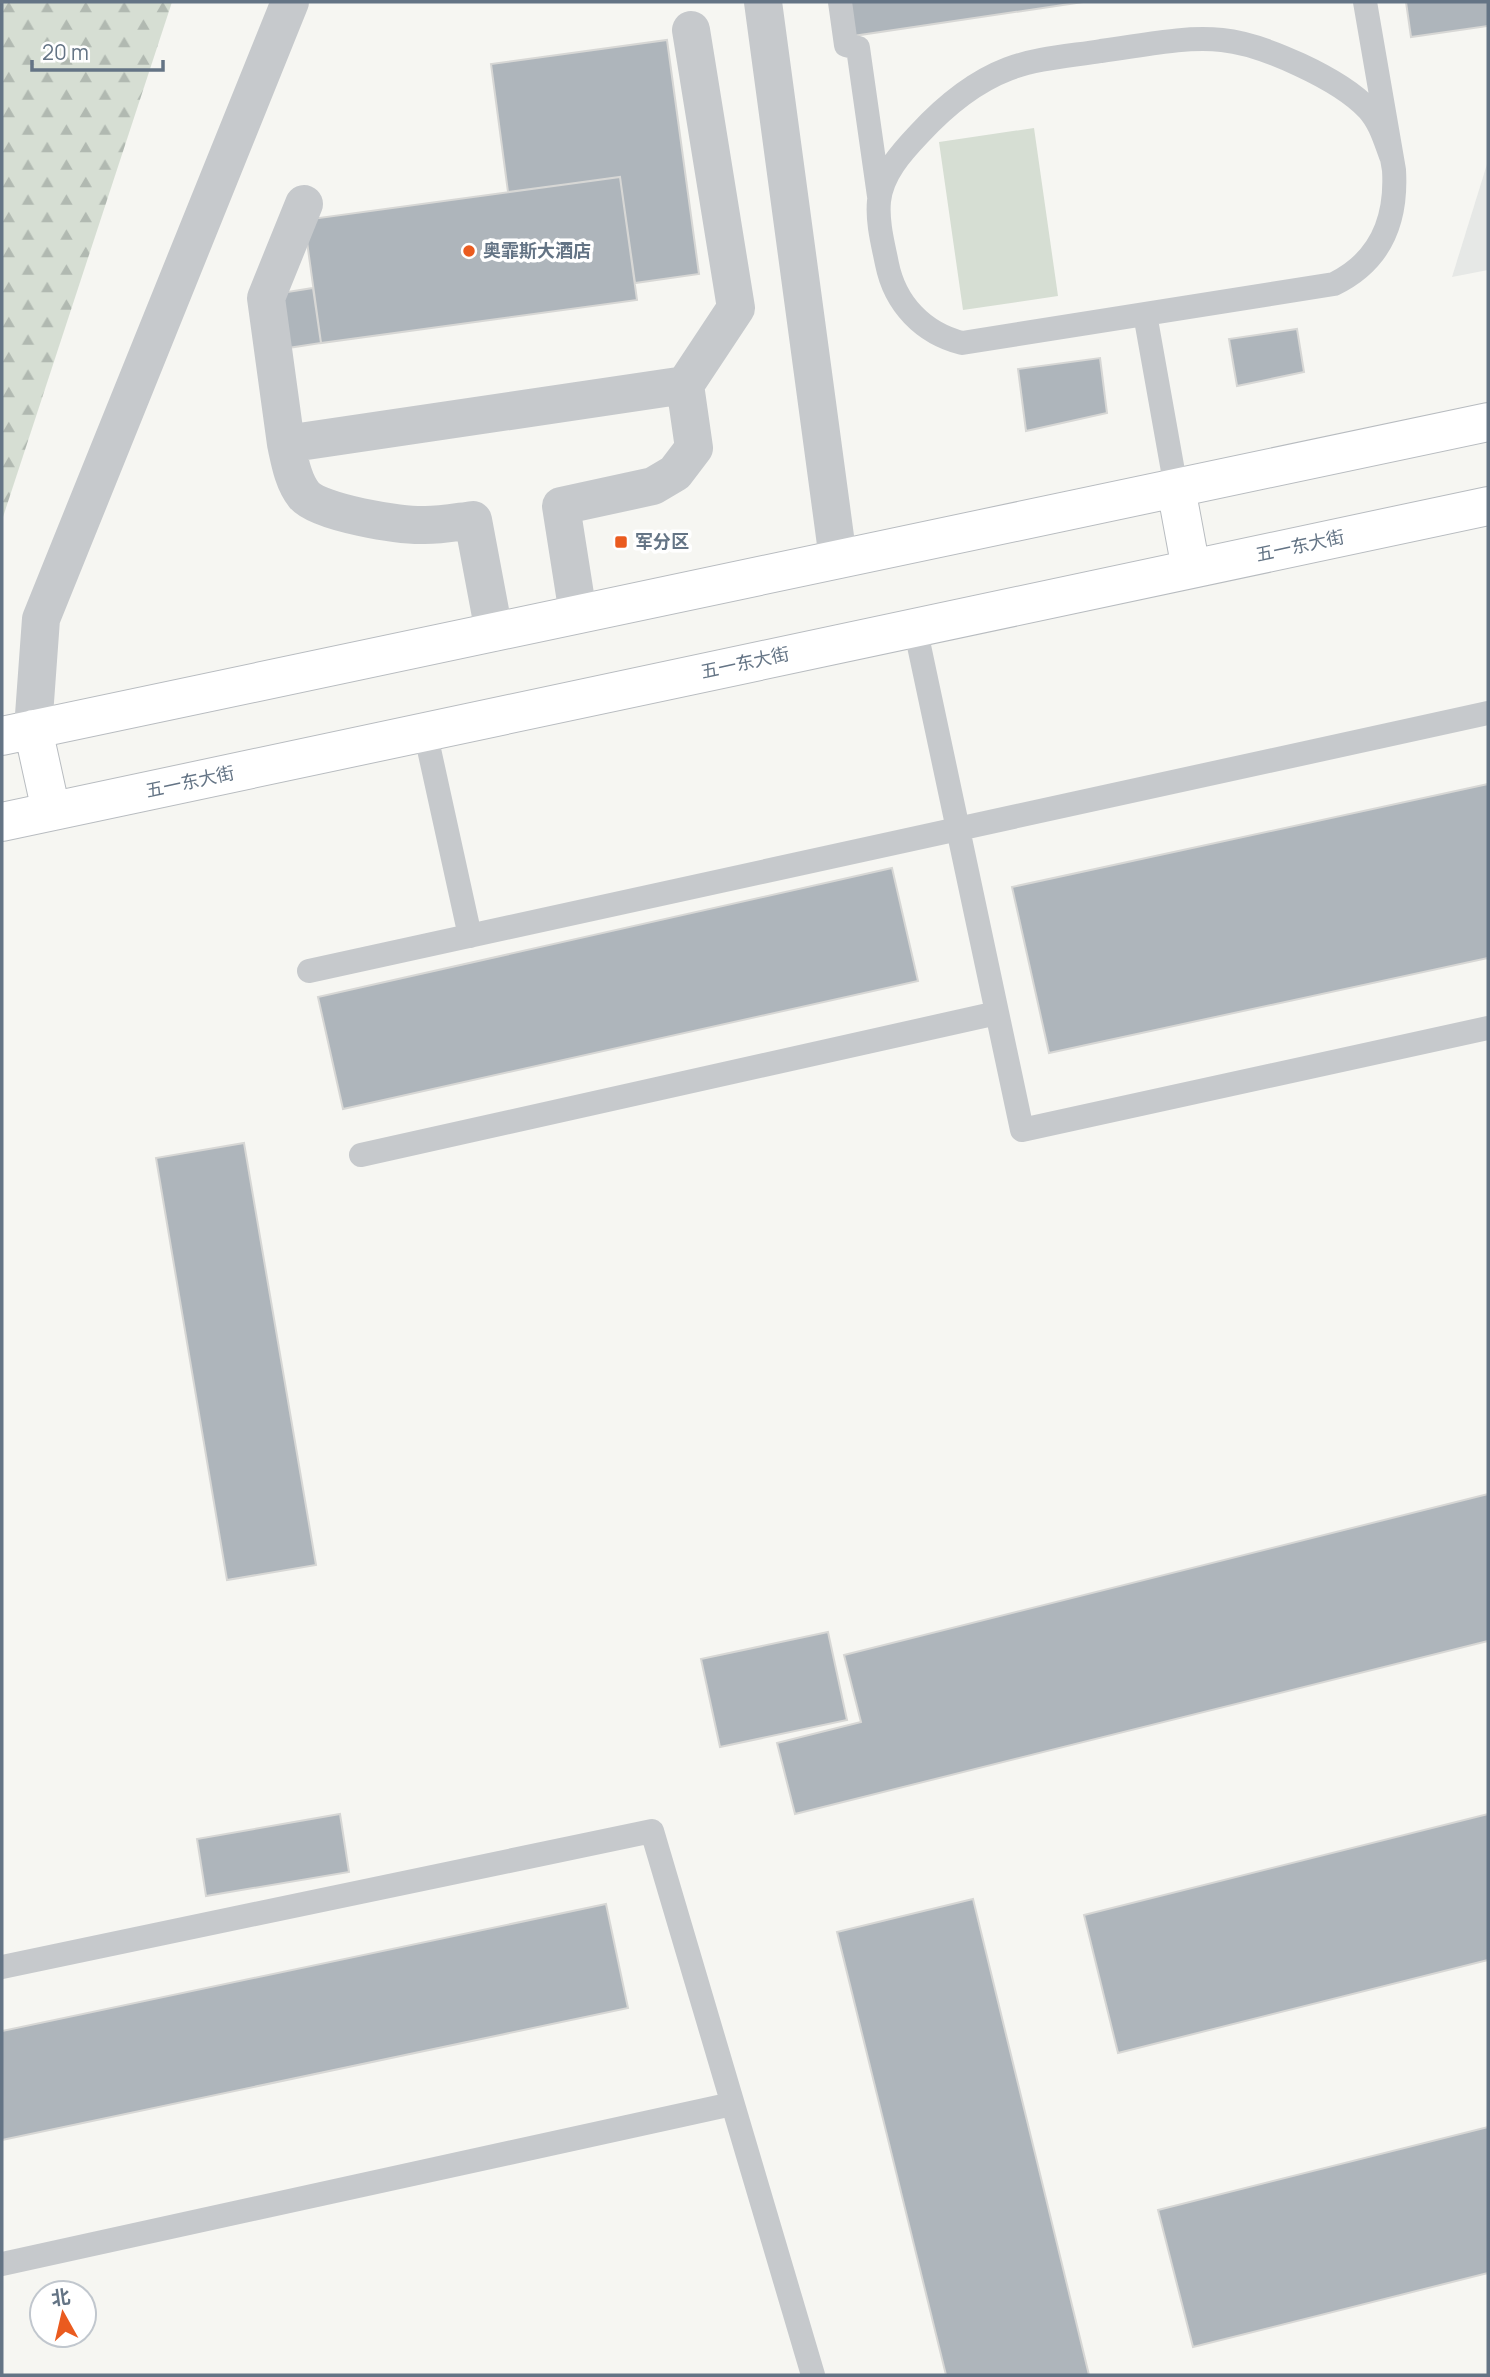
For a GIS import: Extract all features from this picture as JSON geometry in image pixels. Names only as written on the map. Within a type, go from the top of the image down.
[{"type":"main road","points":[[51,811],[18,732],[1488,422]]},
{"type":"main road","points":[[1176,488],[1191,569]]},
{"type":"main road","name":"五一东大街","points":[[2,822],[1488,506]]},
{"type":"street","points":[[18,732],[41,619],[290,2]]},
{"type":"street","points":[[762,2],[838,559]]},
{"type":"street","points":[[578,614],[561,506],[653,486],[675,473],[694,448],[685,385],[736,308],[691,30]]},
{"type":"street","points":[[304,204],[266,298],[286,444],[295,479],[306,497],[326,507],[372,520],[424,526],[474,520],[494,632]]},
{"type":"street","points":[[286,444],[685,385]]},
{"type":"lane","points":[[840,2],[846,46],[858,48],[888,269],[907,310],[920,323],[949,340],[962,343],[1334,284],[1353,274],[1382,240],[1392,215],[1395,195],[1365,2]]},
{"type":"lane","points":[[879,200],[892,166],[905,149],[937,115],[987,79],[1008,69],[1047,59],[1187,39],[1224,40],[1257,48],[1323,76],[1370,110],[1382,130],[1391,156]]},
{"type":"lane","points":[[1145,314],[1176,488]]},
{"type":"lane","points":[[915,627],[1022,1130],[1488,1028]]},
{"type":"lane","points":[[309,971],[1488,713]]},
{"type":"lane","points":[[425,731],[470,936]]},
{"type":"lane","points":[[361,1155],[997,1013]]},
{"type":"lane","points":[[2,1967],[652,1831],[813,2375]]},
{"type":"lane","points":[[2,2264],[732,2104]]},
{"type":"shaded area","points":[[1488,161],[1488,270],[1452,277]]},
{"type":"green space","points":[[2,2],[172,2],[2,520]]},
{"type":"green space","points":[[1034,128],[1058,296],[963,310],[939,142]]},
{"type":"building","points":[[848,2],[1083,2],[853,36]]},
{"type":"building","points":[[1406,2],[1488,2],[1488,26],[1411,37]]},
{"type":"building","points":[[667,40],[699,274],[635,283],[620,177],[508,192],[491,64]]},
{"type":"building","name":"奥霏斯大酒店","points":[[620,177],[637,300],[321,343],[304,220]]},
{"type":"building","points":[[313,288],[321,343],[288,348],[281,293]]},
{"type":"building","points":[[1297,329],[1304,372],[1237,386],[1229,339]]},
{"type":"building","points":[[1100,358],[1107,413],[1026,431],[1018,369]]},
{"type":"building","points":[[1488,784],[1488,958],[1049,1053],[1012,887]]},
{"type":"building","points":[[892,868],[918,981],[343,1109],[318,997]]},
{"type":"building","points":[[244,1143],[316,1565],[227,1580],[156,1158]]},
{"type":"building","points":[[1488,1494],[1488,1641],[795,1814],[777,1743],[861,1722],[844,1655]]},
{"type":"building","points":[[828,1632],[847,1720],[720,1747],[701,1659]]},
{"type":"building","points":[[340,1814],[349,1872],[206,1896],[197,1839]]},
{"type":"building","points":[[1488,1814],[1488,1960],[1118,2053],[1084,1915]]},
{"type":"building","points":[[973,1899],[1089,2375],[946,2375],[837,1932]]},
{"type":"building","points":[[606,1904],[628,2008],[2,2140],[2,2031]]},
{"type":"building","points":[[1488,2127],[1488,2273],[1193,2347],[1158,2210]]},
{"type":"place","name":"奥霏斯大酒店","points":[[469,251]]},
{"type":"place","name":"军分区","points":[[621,542]]}]
